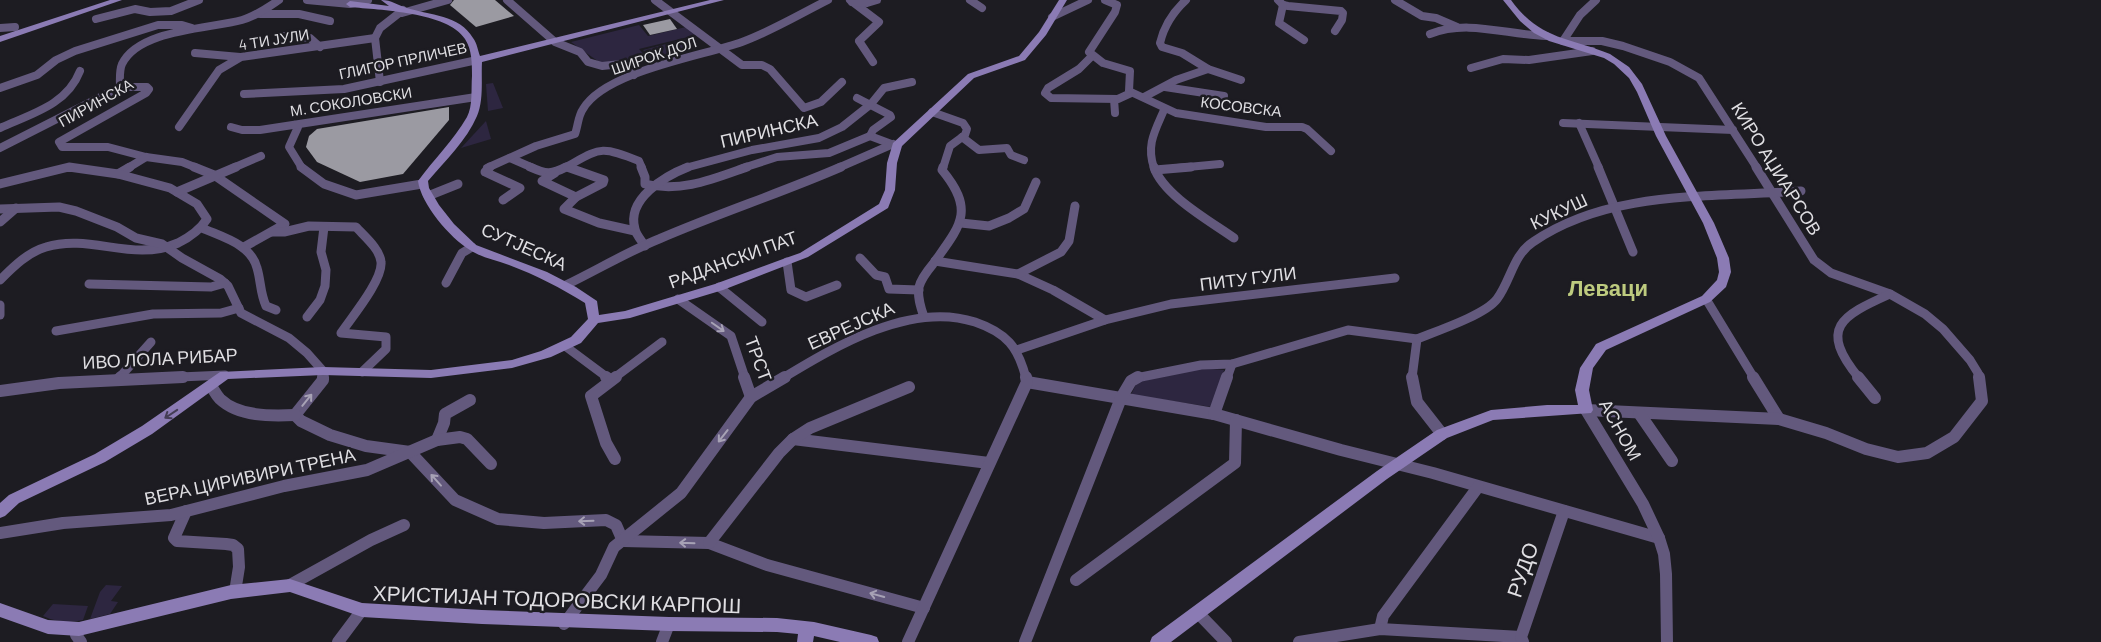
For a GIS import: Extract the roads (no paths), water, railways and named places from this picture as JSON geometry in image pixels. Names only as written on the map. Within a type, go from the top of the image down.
[{"type":"street","points":[[0,30],[16,27],[98,0]]},
{"type":"street","points":[[0,39],[118,0]]},
{"type":"street","points":[[96,19],[135,9],[150,12],[171,11],[199,0]]},
{"type":"street","name":"ПИРИНСКА","points":[[120,87],[122,65],[133,51],[161,37],[192,28],[230,23],[258,14],[279,0]]},
{"type":"street","points":[[295,125],[298,127],[289,147],[301,167],[324,184],[356,195],[422,184],[458,139],[473,115],[476,97],[477,60],[469,38],[458,26],[430,15],[350,2],[307,0]]},
{"type":"street","points":[[350,2],[368,0]]},
{"type":"street","points":[[385,0],[404,12]]},
{"type":"street","points":[[393,0],[404,12]]},
{"type":"street","points":[[380,82],[374,38],[380,28],[404,12],[448,0]]},
{"type":"street","points":[[509,1],[521,0]]},
{"type":"street","points":[[655,0],[742,65],[762,65],[770,69],[804,108],[817,105],[842,82]]},
{"type":"street","points":[[477,60],[720,0]]},
{"type":"street","name":"ШИРОК ДОЛ","points":[[503,200],[520,188],[485,172],[487,168],[536,146],[575,134],[580,115],[588,101],[606,87],[634,75],[757,36],[828,0]]},
{"type":"street","points":[[851,1],[867,3],[877,0]]},
{"type":"street","points":[[970,0],[982,8]]},
{"type":"street","points":[[566,285],[645,246],[721,213],[792,188],[895,145],[962,82],[971,76],[1022,58],[1044,33],[1063,0]]},
{"type":"street","points":[[1052,17],[1088,0]]},
{"type":"street","points":[[1092,56],[1079,69],[1048,88],[1045,93],[1051,98],[1114,99],[1121,99],[1131,93],[1129,91],[1130,71],[1108,65],[1092,56],[1090,52],[1117,8],[1117,5],[1105,0]]},
{"type":"street","name":"КОСОВСКА","points":[[1186,0],[1178,7],[1166,27],[1160,43],[1162,47],[1182,53],[1208,69],[1241,80]]},
{"type":"street","points":[[1395,0],[1422,16],[1436,18],[1457,27]]},
{"type":"street","name":"АСНОМ","points":[[1508,0],[1521,18],[1546,36],[1592,51],[1624,67],[1634,77],[1656,128],[1715,237],[1723,258],[1725,274],[1720,286],[1706,299],[1600,348],[1587,368],[1582,390],[1586,410],[1643,504],[1660,538],[1666,574],[1666,642]]},
{"type":"street","points":[[1563,41],[1580,15],[1596,0]]},
{"type":"street","points":[[509,1],[555,42],[580,52],[588,62],[602,66],[621,64],[626,66],[634,75]]},
{"type":"street","points":[[851,1],[879,22],[859,41],[872,62]]},
{"type":"street","points":[[1304,40],[1279,22],[1280,2],[1341,11],[1342,20],[1335,31]]},
{"type":"street","points":[[258,14],[299,14],[330,21]]},
{"type":"street","name":"ПИРИНСКА","points":[[0,88],[37,74],[56,60],[70,53],[158,25],[182,25],[192,28]]},
{"type":"street","points":[[1430,34],[1457,27],[1516,35],[1546,36]]},
{"type":"street","points":[[284,36],[310,38],[320,47]]},
{"type":"street","name":"4 ТИ ЈУЛИ","points":[[180,127],[219,70],[241,57],[374,38]]},
{"type":"street","name":"КИРО АЏИАРСОВ","points":[[1563,41],[1602,41],[1623,46],[1670,62],[1698,78],[1774,194],[1814,260],[1831,273],[1890,294]]},
{"type":"street","points":[[1471,68],[1503,59],[1528,60],[1592,51]]},
{"type":"street","points":[[195,54],[241,57]]},
{"type":"street","name":"ГЛИГОР ПРЛИЧЕВ","points":[[244,94],[344,89],[477,60]]},
{"type":"street","name":"КОСОВСКА","points":[[1144,97],[1176,80],[1208,69]]},
{"type":"street","points":[[0,128],[60,100],[75,84],[80,70]]},
{"type":"street","name":"ПИРИНСКА","points":[[635,231],[633,219],[642,196],[674,172],[752,150],[819,138],[831,133],[871,104],[884,88],[912,82]]},
{"type":"street","name":"ПИРИНСКА","points":[[0,148],[120,87],[139,86],[149,89],[146,93],[59,142],[62,147],[108,147],[146,157]]},
{"type":"street","points":[[1165,87],[1224,96]]},
{"type":"street","name":"КОСОВСКА","points":[[1131,93],[1144,97],[1164,110],[1260,127],[1302,127],[1307,129],[1331,151]]},
{"type":"street","name":"М. СОКОЛОВСКИ","points":[[231,127],[242,130],[260,130],[476,97]]},
{"type":"street","points":[[857,98],[871,104],[891,117],[873,130],[870,136]]},
{"type":"street","points":[[1114,99],[1115,113]]},
{"type":"street","points":[[60,100],[84,106]]},
{"type":"street","points":[[1164,110],[1151,141],[1150,156],[1157,177],[1180,198],[1234,238]]},
{"type":"street","points":[[924,317],[919,290],[925,275],[961,224],[962,197],[952,180],[942,170],[950,146],[965,136],[967,129],[963,123],[932,112]]},
{"type":"street","points":[[1563,123],[1733,130]]},
{"type":"street","points":[[1579,124],[1633,252]]},
{"type":"street","points":[[576,197],[542,181],[595,151],[611,150],[639,161],[645,177],[645,184],[653,188],[668,189],[685,186],[780,156],[822,154],[870,136],[895,145]]},
{"type":"street","points":[[962,137],[979,150],[1007,148],[1011,155],[1024,160]]},
{"type":"street","name":"РАДАНСКИ ПАТ","points":[[594,320],[626,315],[719,287],[804,255],[854,226],[884,206],[890,190],[895,145]]},
{"type":"street","points":[[177,192],[261,156]]},
{"type":"street","points":[[118,174],[146,157],[182,162],[214,175],[285,224],[244,247]]},
{"type":"street","points":[[510,158],[544,173],[555,173]]},
{"type":"street","points":[[1155,170],[1220,164]]},
{"type":"street","points":[[0,184],[9,184],[69,167],[118,174],[170,188],[197,204],[207,219],[202,228],[168,247],[154,251],[119,250],[87,244],[54,244],[31,253],[18,262],[0,280]]},
{"type":"street","points":[[567,167],[604,180],[576,197],[568,203],[564,210],[599,223],[635,231],[645,246]]},
{"type":"street","points":[[961,224],[989,226],[1009,218],[1024,209],[1036,182]]},
{"type":"street","name":"СУТЈЕСКА","points":[[422,184],[439,214],[472,247],[566,285],[591,301],[594,320]]},
{"type":"street","points":[[428,196],[458,184]]},
{"type":"street","name":"КУКУШ","points":[[1417,339],[1490,308],[1506,285],[1515,263],[1532,243],[1578,217],[1615,206],[1694,197],[1801,191]]},
{"type":"street","points":[[0,210],[47,206],[76,211],[117,227],[136,238],[162,244],[225,283],[234,295],[240,311]]},
{"type":"street","points":[[1018,274],[1061,252],[1069,241],[1075,206]]},
{"type":"street","points":[[0,222],[16,208]]},
{"type":"street","points":[[270,232],[284,232],[309,226],[356,227],[381,261],[380,274],[341,333],[386,337],[386,349],[362,372]]},
{"type":"street","points":[[307,317],[320,300],[325,286],[326,270],[321,252],[324,226]]},
{"type":"street","points":[[202,228],[244,247],[257,266],[261,296],[266,306],[276,310]]},
{"type":"street","points":[[446,283],[462,253],[472,247]]},
{"type":"street","points":[[860,258],[876,274],[885,278],[889,290],[919,290]]},
{"type":"street","points":[[935,261],[1018,274],[1053,290],[1105,320]]},
{"type":"street","points":[[787,262],[791,290],[806,297],[836,285]]},
{"type":"street","name":"ПИТУ ГУЛИ","points":[[1017,350],[1105,320],[1171,304],[1396,278]]},
{"type":"street","points":[[89,284],[210,287],[225,283]]},
{"type":"street","points":[[719,287],[762,322]]},
{"type":"street","points":[[1158,642],[1382,475],[1442,434],[1491,416],[1546,410],[1586,410],[1779,419],[1826,433],[1866,449],[1898,457],[1927,453],[1954,437],[1982,401],[1978,373],[1959,346],[1925,314],[1890,294],[1867,305],[1849,318],[1838,329],[1836,341],[1845,360],[1876,398]]},
{"type":"street","name":"ТРСТ","points":[[678,299],[731,336],[751,397]]},
{"type":"street","points":[[1706,299],[1779,419]]},
{"type":"street","points":[[0,305],[0,315]]},
{"type":"street","points":[[56,331],[153,314],[240,311],[289,338],[307,353],[323,372],[323,380],[295,415]]},
{"type":"street","name":"ЕВРЕЈСКА","points":[[623,541],[680,493],[751,397],[851,341],[894,324],[924,317],[962,318],[975,322],[1000,334],[1013,344],[1024,368],[1027,382]]},
{"type":"street","points":[[323,372],[431,374],[512,364],[546,354],[576,340],[594,320]]},
{"type":"street","points":[[1025,642],[1121,398],[1131,381],[1138,377],[1201,365],[1232,364],[1348,330],[1417,339],[1413,359],[1412,386],[1418,403],[1442,434]]},
{"type":"street","points":[[118,380],[151,342]]},
{"type":"street","points":[[615,459],[606,443],[591,396],[662,342]]},
{"type":"street","points":[[564,346],[610,380]]},
{"type":"street","points":[[1214,414],[1232,364]]},
{"type":"street","name":"ИВО ЛОЛА РИБАР","points":[[0,391],[59,383],[323,372]]},
{"type":"street","points":[[0,512],[7,499],[100,458],[147,430],[225,375]]},
{"type":"street","points":[[908,642],[1027,382],[1214,414],[1660,538]]},
{"type":"street","points":[[211,386],[220,399],[243,411],[274,416],[295,415],[301,421],[330,435],[366,446],[410,452],[455,500],[498,519],[544,523],[606,520],[616,525],[623,541],[606,575],[569,623]]},
{"type":"street","points":[[709,543],[779,453],[793,439],[810,428],[909,387]]},
{"type":"street","points":[[437,440],[444,423],[445,414],[470,400]]},
{"type":"street","points":[[1639,412],[1672,461]]},
{"type":"street","points":[[1076,580],[1235,464],[1236,420]]},
{"type":"street","name":"ВЕРА ЦИРИВИРИ ТРЕНА","points":[[0,533],[25,528],[151,518],[186,512],[284,486],[367,470],[437,440],[460,437],[467,439],[491,464]]},
{"type":"street","points":[[793,439],[989,463]]},
{"type":"street","points":[[1380,629],[1383,616],[1478,486]]},
{"type":"street","name":"РУДО","points":[[1522,640],[1564,511]]},
{"type":"street","points":[[186,512],[175,533],[174,538],[177,541],[226,544],[233,545],[238,549],[239,567],[236,592]]},
{"type":"street","points":[[290,585],[371,540],[404,525]]},
{"type":"street","points":[[623,541],[709,543],[767,565],[924,608]]},
{"type":"street","name":"ХРИСТИЈАН ТОДОРОВСКИ КАРПОШ","points":[[79,635],[236,592],[290,585],[360,612]]},
{"type":"street","name":"ХРИСТИЈАН ТОДОРОВСКИ КАРПОШ","points":[[79,635],[230,597],[286,590],[360,612],[480,623],[743,624],[848,642]]},
{"type":"street","points":[[0,610],[30,622],[79,635]]},
{"type":"street","points":[[338,642],[360,612]]},
{"type":"street","points":[[1198,613],[1226,642]]},
{"type":"street","points":[[0,618],[24,628],[54,636],[79,635]]},
{"type":"street","name":"ХРИСТИЈАН ТОДОРОВСКИ КАРПОШ","points":[[569,623],[664,636],[738,629],[870,642]]},
{"type":"street","points":[[1299,642],[1322,640],[1380,629],[1522,640]]},
{"type":"district","name":"Леваци","points":[[1608,288]]}]
